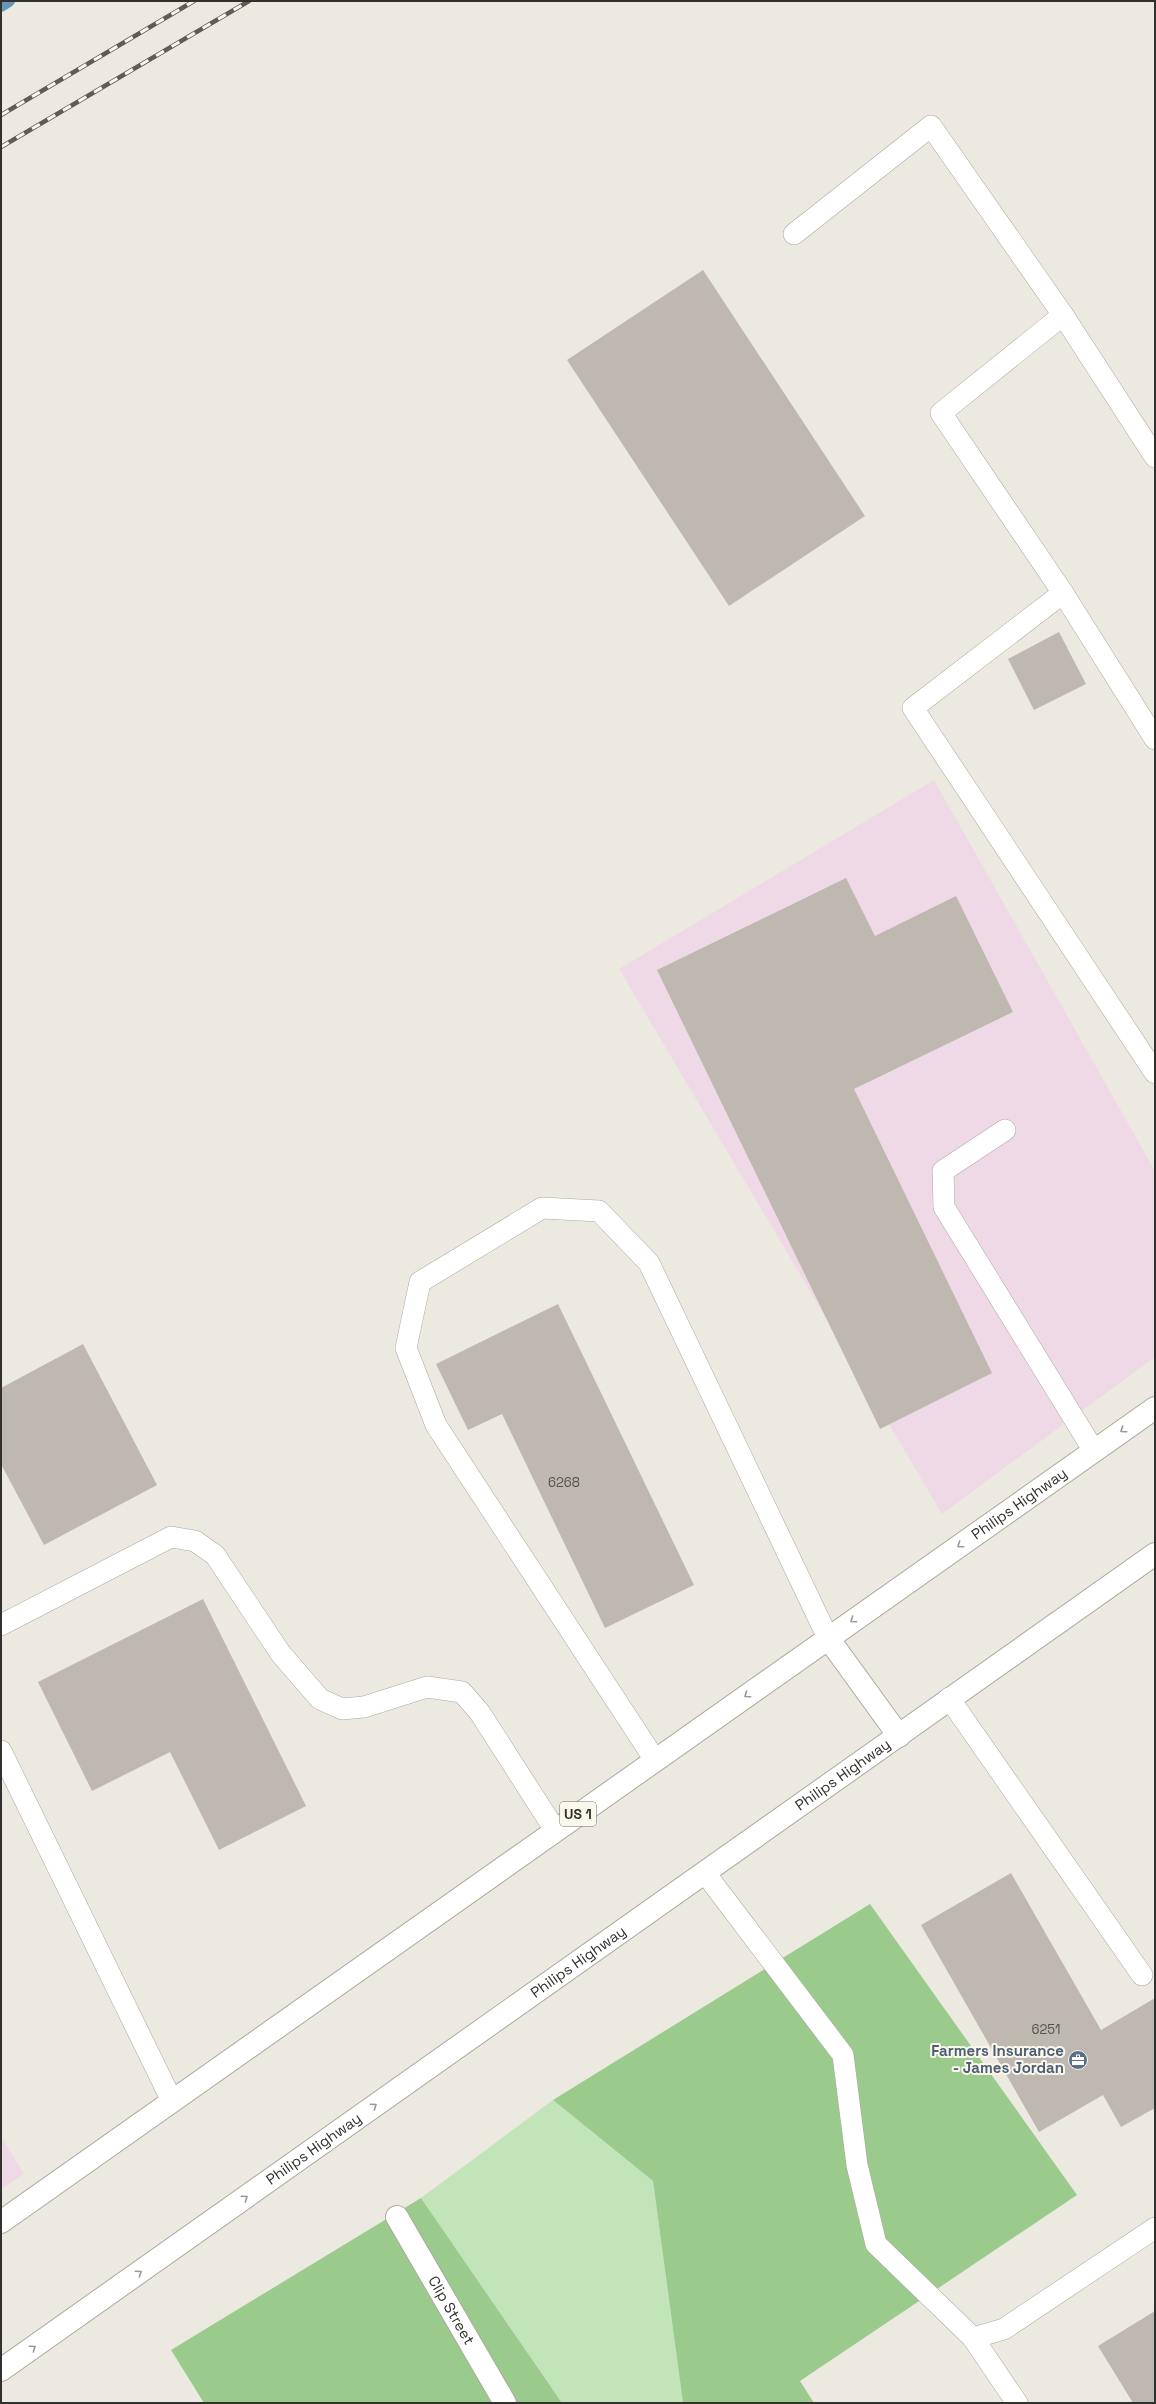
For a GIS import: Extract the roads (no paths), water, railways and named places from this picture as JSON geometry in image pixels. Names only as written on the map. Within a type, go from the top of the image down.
[{"type":"main road","name":"Philips Highway","points":[[1,2222],[1155,1408]]},
{"type":"main road","name":"Philips Highway","points":[[1,2370],[899,1736],[949,1698],[1153,1559]]},
{"type":"main road","points":[[828,1638],[899,1736]]},
{"type":"main road","name":"Clip Street","points":[[397,2217],[505,2403]]},
{"type":"lane","points":[[794,234],[931,126],[1063,315],[1155,456]]},
{"type":"lane","points":[[1063,315],[941,413],[1064,593],[1155,739]]},
{"type":"lane","points":[[1064,593],[913,708],[1155,1073]]},
{"type":"lane","points":[[1005,1130],[943,1171],[944,1207],[1094,1451]]},
{"type":"lane","points":[[655,1760],[436,1425],[406,1348],[420,1282],[542,1208],[599,1211],[649,1263],[828,1638]]},
{"type":"lane","points":[[1,1625],[171,1537],[195,1541],[215,1555],[281,1654],[320,1699],[342,1708],[364,1707],[427,1687],[462,1692],[480,1713],[555,1830]]},
{"type":"lane","points":[[949,1698],[1142,1975]]},
{"type":"lane","points":[[1,1752],[172,2101]]},
{"type":"lane","points":[[705,1873],[843,2056],[857,2165],[876,2244],[972,2338],[1017,2403]]},
{"type":"lane","points":[[972,2338],[1004,2329],[1155,2228]]},
{"type":"waterway","points":[[1,6],[9,1]]},
{"type":"railway","points":[[1,115],[194,1]]},
{"type":"railway","points":[[1,147],[249,1]]},
{"type":"place","name":"Farmers Insurance - James Jordan","points":[[1078,2060]]}]
